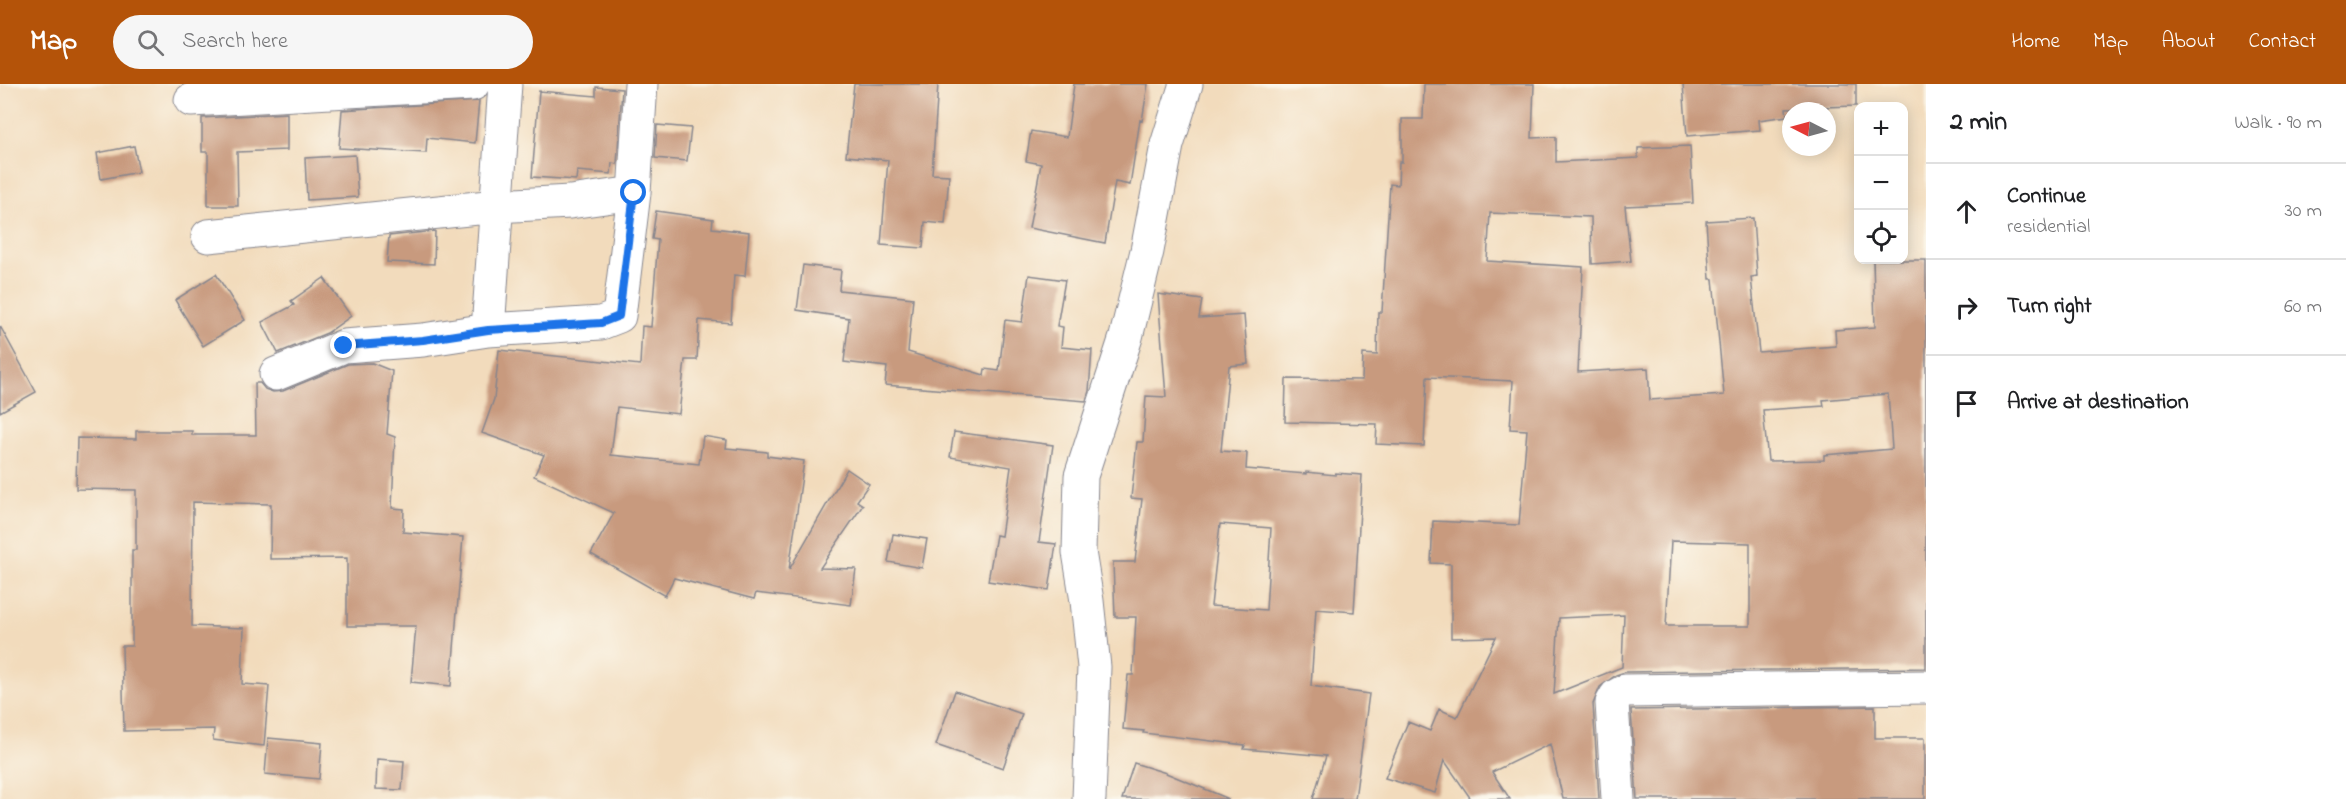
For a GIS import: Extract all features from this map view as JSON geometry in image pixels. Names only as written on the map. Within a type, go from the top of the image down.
[{"type":"street","points":[[191,100],[473,84]]},
{"type":"street","points":[[488,330],[505,84]]},
{"type":"street","points":[[276,374],[344,346],[423,340],[488,330],[601,323],[619,316],[634,193],[641,84]]},
{"type":"street","points":[[1089,799],[1094,667],[1079,552],[1081,476],[1126,337],[1147,251],[1167,145],[1186,84]]},
{"type":"street","points":[[208,236],[497,206],[570,202],[634,193]]},
{"type":"street","points":[[1618,799],[1612,703],[1616,696],[1625,691],[1926,687]]},
{"type":"building","points":[[854,84],[938,84],[932,174],[949,175],[945,224],[925,222],[923,248],[881,245],[888,160],[846,156]]},
{"type":"building","points":[[1074,84],[1148,84],[1130,185],[1115,182],[1105,243],[1029,228],[1041,164],[1026,161],[1031,131],[1067,137]]},
{"type":"building","points":[[1424,84],[1534,84],[1532,138],[1556,137],[1556,162],[1638,158],[1638,148],[1690,146],[1693,203],[1625,206],[1631,261],[1592,264],[1591,217],[1490,213],[1487,261],[1583,267],[1578,372],[1648,368],[1650,400],[1724,395],[1713,279],[1710,279],[1706,221],[1753,218],[1757,276],[1751,277],[1759,352],[1836,346],[1835,330],[1875,327],[1873,264],[1908,264],[1908,260],[1926,260],[1926,668],[1625,672],[1616,675],[1600,687],[1593,704],[1599,799],[1563,799],[1550,744],[1492,772],[1510,799],[1471,799],[1444,760],[1435,793],[1385,778],[1408,722],[1430,731],[1439,709],[1457,717],[1496,637],[1451,638],[1451,564],[1431,563],[1433,521],[1519,525],[1527,430],[1510,429],[1513,381],[1427,377],[1424,446],[1376,444],[1377,424],[1285,422],[1286,379],[1362,380],[1363,354],[1377,355],[1378,312],[1382,312],[1390,184],[1398,185],[1399,162],[1402,162],[1402,119],[1423,119]],"holes":[[[1888,394],[1892,449],[1824,455],[1824,460],[1768,461],[1763,410],[1824,406],[1823,400]],[[1671,541],[1750,543],[1750,626],[1666,626]],[[1624,615],[1622,667],[1554,694],[1559,618]]]},
{"type":"building","points":[[1683,84],[1856,84],[1854,106],[1836,107],[1836,102],[1782,102],[1782,117],[1759,120],[1760,130],[1687,136]]},
{"type":"building","points":[[596,87],[622,89],[617,164],[612,163],[611,174],[577,171],[576,180],[532,177],[539,91],[596,96]]},
{"type":"building","points":[[479,101],[475,143],[427,138],[426,153],[339,148],[342,110]]},
{"type":"building","points":[[287,113],[287,150],[237,152],[238,206],[208,206],[208,152],[202,152],[202,118]]},
{"type":"building","points":[[657,125],[691,128],[687,161],[655,158]]},
{"type":"building","points":[[134,146],[139,172],[101,179],[97,153]]},
{"type":"building","points":[[355,155],[358,197],[307,200],[305,158]]},
{"type":"building","points":[[656,211],[713,219],[712,228],[749,232],[745,276],[734,275],[731,323],[699,320],[697,360],[685,360],[679,414],[617,407],[611,455],[699,464],[703,436],[727,440],[726,448],[767,452],[767,456],[804,461],[789,570],[847,469],[869,484],[857,501],[863,505],[820,568],[856,569],[851,605],[756,593],[754,599],[674,578],[665,596],[591,554],[614,513],[534,476],[544,455],[482,433],[494,399],[499,350],[640,365],[642,326],[651,327],[658,240],[652,239]]},
{"type":"building","points":[[435,231],[434,264],[387,262],[389,236]]},
{"type":"building","points":[[803,265],[841,270],[839,290],[913,298],[908,352],[984,375],[985,369],[999,371],[1005,320],[1022,322],[1029,275],[1065,280],[1057,326],[1063,327],[1061,347],[1092,350],[1089,391],[1086,401],[885,385],[887,367],[844,362],[849,318],[797,310]]},
{"type":"building","points":[[216,274],[245,320],[203,346],[175,300]]},
{"type":"building","points":[[324,278],[351,316],[327,333],[278,353],[262,322],[294,305],[291,301]]},
{"type":"building","points":[[1158,294],[1202,300],[1199,318],[1244,315],[1248,364],[1229,366],[1221,451],[1247,453],[1246,469],[1306,474],[1306,472],[1362,475],[1354,612],[1316,609],[1311,686],[1369,694],[1355,799],[1313,799],[1326,756],[1244,749],[1245,745],[1123,729],[1128,675],[1133,675],[1136,617],[1115,617],[1113,562],[1135,562],[1142,499],[1131,498],[1137,442],[1143,442],[1146,396],[1166,397]],"holes":[[[1220,524],[1271,528],[1266,610],[1211,606]]]},
{"type":"building","points":[[0,326],[36,392],[0,412]]},
{"type":"building","points":[[372,363],[392,371],[387,434],[395,437],[392,508],[404,509],[403,532],[463,537],[451,686],[411,682],[416,626],[347,626],[347,558],[270,559],[271,504],[193,502],[192,626],[244,628],[242,684],[269,686],[264,746],[213,740],[214,729],[124,731],[122,646],[132,646],[132,550],[136,550],[136,490],[76,489],[77,438],[136,439],[136,431],[192,431],[192,435],[256,435],[255,383],[260,383],[265,389],[273,392],[283,391],[348,364]]},
{"type":"building","points":[[954,432],[1053,445],[1039,542],[1056,544],[1049,590],[988,581],[996,535],[1001,536],[1011,467],[950,457]]},
{"type":"building","points":[[893,534],[927,539],[922,568],[888,562]]},
{"type":"building","points":[[955,691],[1022,714],[1003,768],[936,745]]},
{"type":"building","points":[[1875,706],[1875,738],[1925,738],[1925,799],[1637,799],[1631,710]]},
{"type":"building","points":[[268,738],[322,743],[319,779],[265,774]]},
{"type":"building","points":[[377,759],[404,761],[402,790],[376,789]]},
{"type":"building","points":[[1134,763],[1166,773],[1229,799],[1122,799]]},
{"type":"route","points":[[344,346],[423,340],[488,330],[601,323],[619,316],[634,193]]}]
